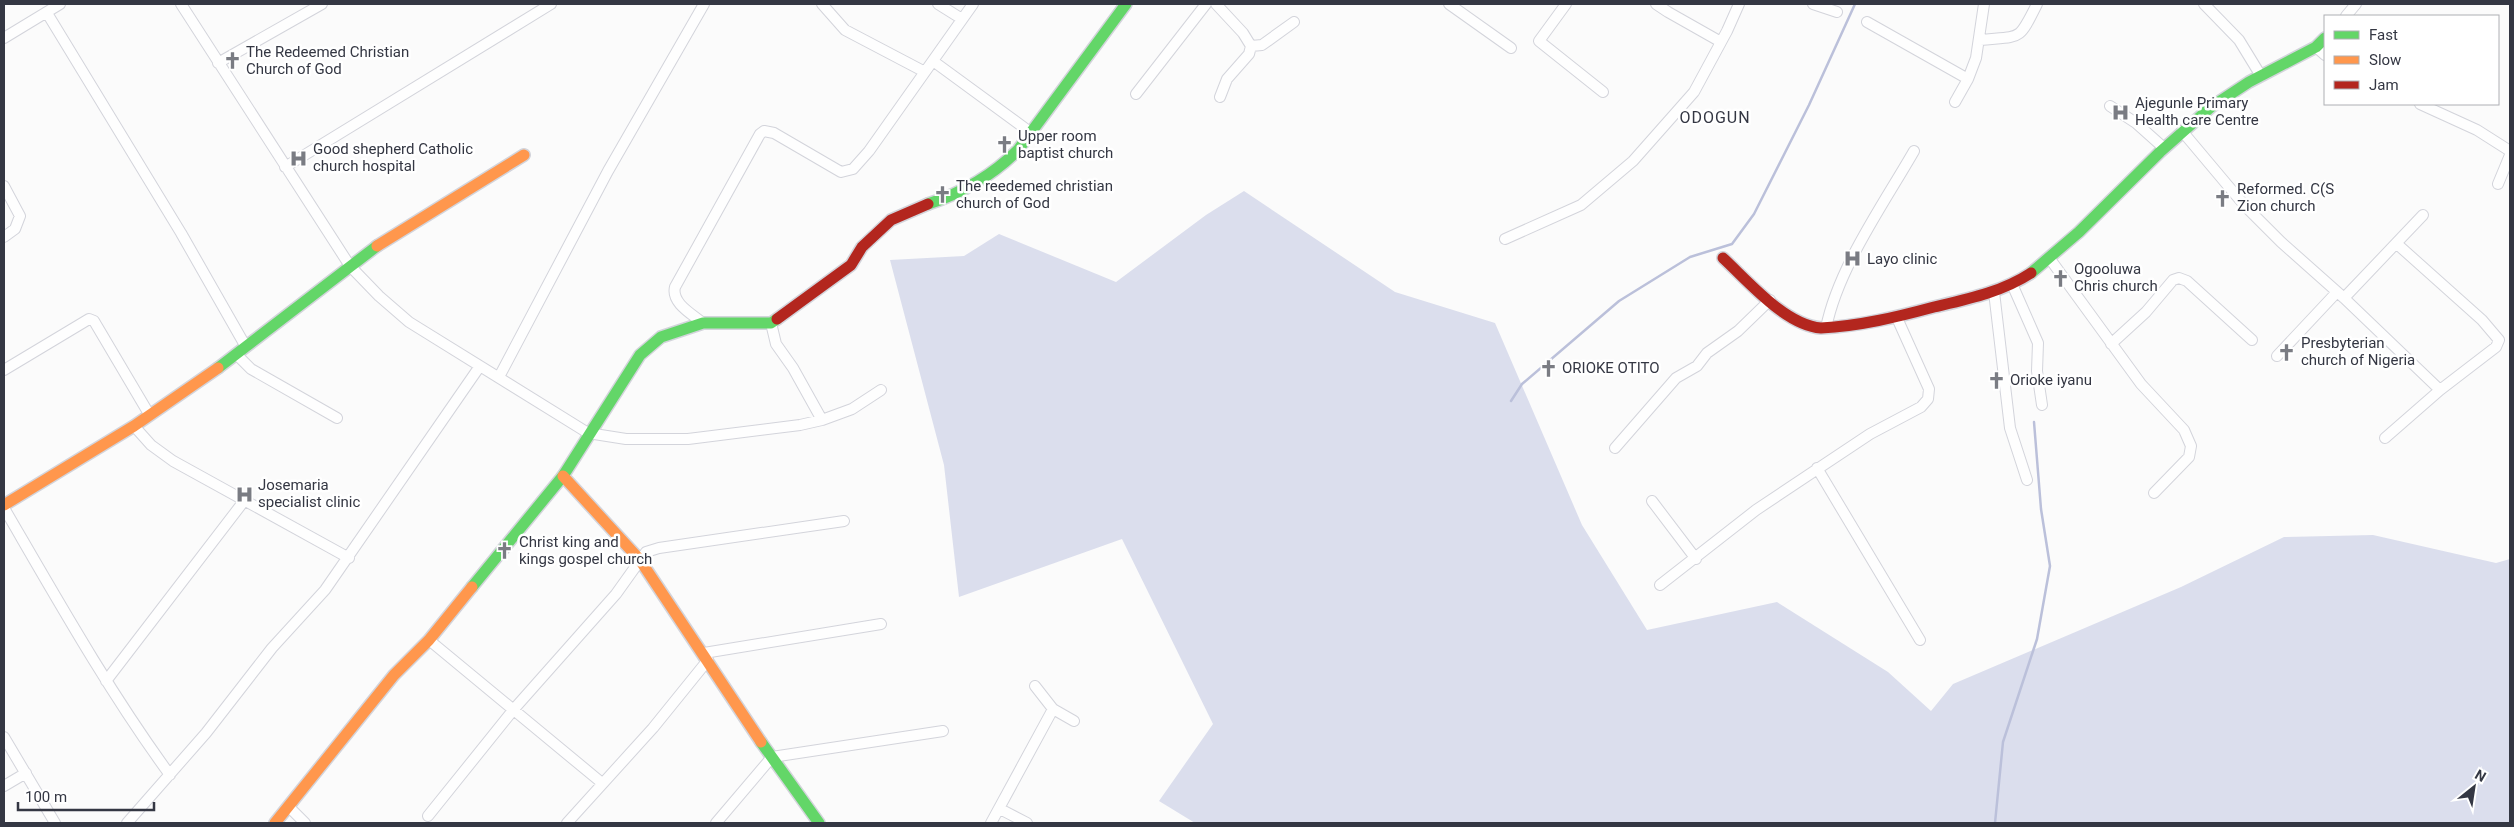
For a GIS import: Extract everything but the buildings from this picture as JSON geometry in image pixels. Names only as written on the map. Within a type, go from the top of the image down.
[{"type":"street","points":[[4,38],[60,4]]},
{"type":"street","points":[[181,4],[350,266],[379,296],[409,322],[588,433],[626,439],[688,438],[747,433],[822,420],[852,408],[881,390]]},
{"type":"street","points":[[218,63],[322,4]]},
{"type":"street","points":[[285,167],[551,4]]},
{"type":"street","points":[[499,377],[608,171],[704,4]]},
{"type":"street","points":[[822,4],[845,30],[925,72]]},
{"type":"street","points":[[938,4],[962,19]]},
{"type":"street","points":[[703,323],[678,303],[674,292],[675,287],[760,134],[764,131],[774,133],[829,167],[841,172],[847,172],[869,151],[973,4]]},
{"type":"street","points":[[275,823],[394,675],[430,640],[563,476],[588,433],[640,355],[651,344],[661,337],[703,323],[771,323],[850,265],[873,235],[891,220],[914,208],[947,198],[1001,167],[1012,157],[1126,4]]},
{"type":"street","points":[[1136,94],[1206,4]]},
{"type":"street","points":[[1216,4],[1244,33],[1251,46],[1249,54],[1227,79],[1220,96]]},
{"type":"street","points":[[1449,4],[1511,48]]},
{"type":"street","points":[[1566,4],[1539,41],[1603,92]]},
{"type":"street","points":[[1656,4],[1722,42]]},
{"type":"street","points":[[1505,240],[1581,205],[1611,181],[1688,102],[1722,42],[1739,4]]},
{"type":"street","points":[[1813,4],[1837,12]]},
{"type":"street","points":[[1955,102],[1968,79],[1980,40],[1984,4]]},
{"type":"street","points":[[1980,40],[2016,37],[2029,24],[2036,4]]},
{"type":"street","points":[[2204,4],[2239,40],[2261,76]]},
{"type":"street","points":[[2347,15],[2356,4]]},
{"type":"street","points":[[47,12],[181,233],[251,369],[337,418]]},
{"type":"street","points":[[1251,46],[1262,45],[1294,22]]},
{"type":"street","points":[[1867,22],[1968,79]]},
{"type":"street","points":[[1723,258],[1770,300],[1800,322],[1812,327],[1826,328],[1897,318],[1994,292],[2012,284],[2050,259],[2182,131],[2230,92],[2261,76],[2321,51]]},
{"type":"street","points":[[933,61],[1030,132]]},
{"type":"street","points":[[2422,105],[2477,130],[2510,151]]},
{"type":"street","points":[[2110,106],[2136,122],[2164,148]]},
{"type":"street","points":[[2182,131],[2245,206],[2440,390]]},
{"type":"street","points":[[1826,328],[1831,302],[1842,279],[1914,151]]},
{"type":"street","points":[[170,775],[134,725],[106,681],[4,507],[134,426],[242,351],[372,249],[524,155]]},
{"type":"street","points":[[2498,184],[2510,155]]},
{"type":"street","points":[[4,186],[20,216],[15,229],[4,237]]},
{"type":"street","points":[[2277,356],[2398,244],[2424,215]]},
{"type":"street","points":[[2385,438],[2440,390],[2496,347],[2499,340],[2482,320],[2398,244]]},
{"type":"street","points":[[2050,259],[2141,384],[2184,430],[2191,446],[2189,457],[2154,493]]},
{"type":"street","points":[[2111,344],[2146,312],[2173,280],[2179,278],[2187,281],[2252,340]]},
{"type":"street","points":[[2012,284],[2038,344],[2037,372],[2042,405]]},
{"type":"street","points":[[1994,292],[2010,428],[2027,480]]},
{"type":"street","points":[[1615,448],[1676,378],[1696,366],[1707,353],[1738,331],[1770,300]]},
{"type":"street","points":[[1660,585],[1696,559],[1756,510],[1817,468],[1870,434],[1921,407],[1928,399],[1929,389],[1897,318]]},
{"type":"street","points":[[4,370],[89,319],[94,322],[149,414]]},
{"type":"street","points":[[771,323],[776,344],[793,368],[822,420]]},
{"type":"street","points":[[127,823],[170,775],[272,648],[325,590],[349,558],[480,366]]},
{"type":"street","points":[[134,426],[152,445],[173,461],[349,558]]},
{"type":"street","points":[[1817,468],[1920,640]]},
{"type":"street","points":[[563,476],[640,560],[772,757],[819,823]]},
{"type":"street","points":[[106,681],[244,501]]},
{"type":"street","points":[[1652,501],[1696,559]]},
{"type":"street","points":[[428,816],[514,709],[616,594],[646,552],[659,548],[844,522]]},
{"type":"street","points":[[567,823],[653,728],[706,657],[881,624]]},
{"type":"street","points":[[430,640],[602,783]]},
{"type":"street","points":[[1036,686],[1053,708],[1074,722]]},
{"type":"street","points":[[991,823],[1053,708]]},
{"type":"street","points":[[716,823],[772,757],[943,732]]},
{"type":"street","points":[[4,737],[55,823]]},
{"type":"street","points":[[4,786],[26,773]]},
{"type":"street","points":[[289,807],[305,823]]},
{"type":"street","points":[[1000,809],[1027,823]]},
{"type":"shaded area","points":[[1244,191],[1395,292],[1495,323],[1582,525],[1647,630],[1777,602],[1888,672],[1931,711],[1953,684],[2181,587],[2284,537],[2373,535],[2496,563],[2510,559],[2510,823],[1195,823],[1159,801],[1213,724],[1122,539],[959,597],[944,465],[890,260],[964,256],[999,234],[1116,282],[1206,215]]},
{"type":"waterway","points":[[1511,401],[1522,384],[1619,301],[1690,257],[1732,244],[1754,214],[1809,105],[1855,4]]},
{"type":"waterway","points":[[1995,823],[2003,742],[2037,639],[2050,566],[2041,509],[2034,422]]},
{"type":"traffic: fast","points":[[928,204],[965,189],[988,175],[1018,150],[1126,4]]},
{"type":"traffic: fast","points":[[2031,273],[2079,232],[2160,152],[2211,107],[2249,82],[2316,47],[2324,39]]},
{"type":"traffic: fast","points":[[218,368],[377,246]]},
{"type":"traffic: fast","points":[[472,587],[563,476],[640,355],[661,337],[703,323],[771,323],[777,319]]},
{"type":"traffic: fast","points":[[761,742],[819,823]]},
{"type":"traffic: slow","points":[[377,246],[524,155]]},
{"type":"traffic: slow","points":[[4,505],[134,426],[218,368]]},
{"type":"traffic: slow","points":[[563,476],[640,560],[761,742]]},
{"type":"traffic: slow","points":[[275,823],[394,675],[429,640],[472,587]]},
{"type":"traffic: jam","points":[[777,319],[851,265],[862,247],[891,220],[928,204]]},
{"type":"traffic: jam","points":[[1723,258],[1781,311],[1807,325],[1821,328],[1878,321],[1972,298],[1997,290],[2031,273]]},
{"type":"place","name":"The Redeemed Christian Church of God","points":[[232,61]]},
{"type":"place","name":"Ajegunle Primary Health care Centre","points":[[2121,112]]},
{"type":"place","name":"Upper room baptist church","points":[[1004,145]]},
{"type":"place","name":"Good shepherd Catholic church hospital","points":[[299,158]]},
{"type":"place","name":"The reedemed christian church of God","points":[[942,195]]},
{"type":"place","name":"Reformed. C(S Zion church","points":[[2223,198]]},
{"type":"place","name":"Layo clinic","points":[[1853,259]]},
{"type":"place","name":"Ogooluwa Chris church","points":[[2060,278]]},
{"type":"place","name":"Presbyterian church of Nigeria","points":[[2287,352]]},
{"type":"place","name":"ORIOKE OTITO","points":[[1548,368]]},
{"type":"place","name":"Orioke iyanu","points":[[1996,380]]},
{"type":"place","name":"Josemaria specialist clinic","points":[[244,494]]},
{"type":"place","name":"Christ king and kings gospel church","points":[[505,551]]},
{"type":"district","name":"ODOGUN","points":[[1715,117]]}]
